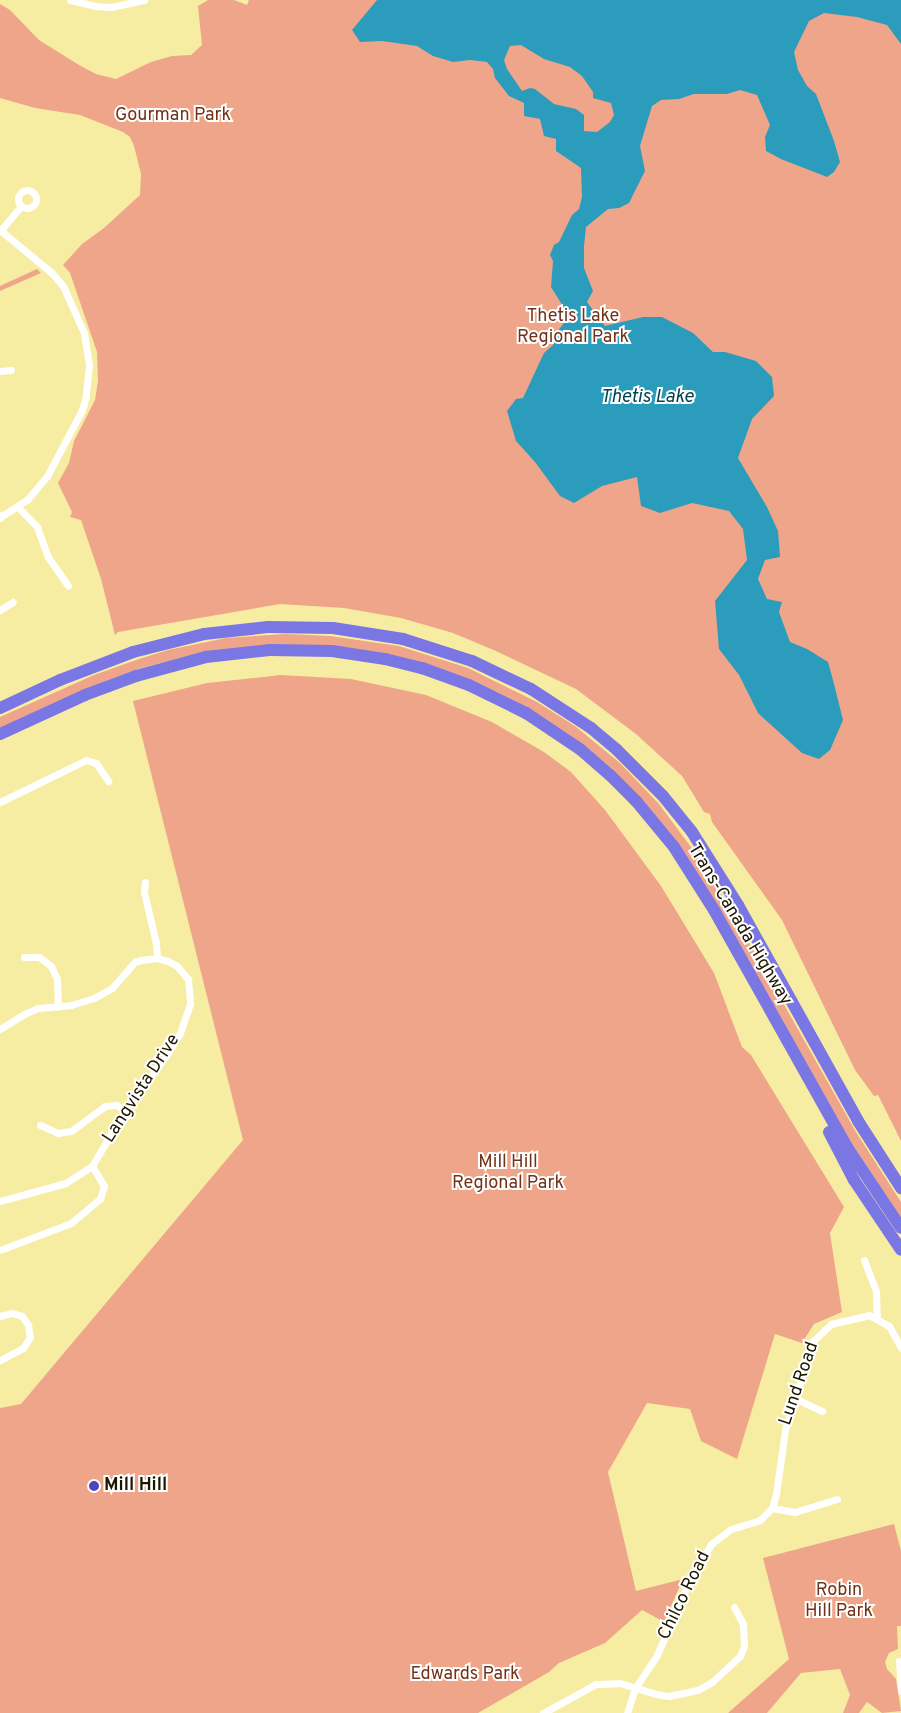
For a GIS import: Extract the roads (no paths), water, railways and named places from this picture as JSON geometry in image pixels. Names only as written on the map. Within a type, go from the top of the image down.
[{"type":"highway","name":"Trans-Canada Highway","points":[[0,708],[60,680],[134,652],[169,641],[235,629],[301,626],[368,632],[437,648],[506,676],[563,709],[617,750],[663,796],[692,832],[738,905],[858,1121],[898,1184]]},
{"type":"highway","name":"Trans-Canada Highway","points":[[0,734],[85,695],[136,676],[206,657],[240,653],[306,650],[361,655],[422,668],[469,685],[526,713],[581,750],[610,775],[655,823],[693,875],[847,1147],[901,1228]]},
{"type":"highway","points":[[799,1063],[811,1097],[850,1172],[878,1218],[901,1250]]},
{"type":"street","points":[[70,0],[94,6],[112,7],[144,0]]},
{"type":"street","points":[[0,517],[18,507],[37,489],[47,476],[79,418],[86,396],[89,365],[84,333],[63,286],[52,273],[0,230],[20,206]]},
{"type":"street","points":[[0,372],[11,370]]},
{"type":"street","points":[[18,507],[37,527],[48,557],[68,586]]},
{"type":"street","points":[[0,610],[13,602]]},
{"type":"street","points":[[0,802],[86,760],[96,763],[108,781]]},
{"type":"street","points":[[0,1029],[30,1010],[82,1003],[94,998],[119,982],[135,962],[157,958],[156,943],[144,892],[145,882]]},
{"type":"street","points":[[24,957],[39,957],[51,966],[57,979],[58,1006]]},
{"type":"street","name":"Langvista Drive","points":[[0,1201],[66,1183],[92,1166],[125,1110],[174,1043],[190,1004],[189,984],[183,972],[168,961],[157,958]]},
{"type":"street","points":[[40,1125],[58,1133],[71,1131],[105,1106],[116,1105],[125,1110]]},
{"type":"street","points":[[0,1250],[71,1223],[100,1198],[104,1186],[92,1166]]},
{"type":"street","points":[[864,1260],[876,1292],[877,1318],[889,1326],[901,1348]]},
{"type":"street","points":[[0,1316],[12,1313],[22,1316],[28,1325],[30,1337],[23,1348],[0,1360]]},
{"type":"street","name":"Lund Road","points":[[772,1508],[776,1494],[783,1439],[810,1347],[818,1334],[831,1324],[861,1316],[877,1318]]},
{"type":"street","points":[[794,1398],[822,1411]]},
{"type":"street","points":[[772,1508],[795,1512],[837,1499]]},
{"type":"street","name":"Chilco Road","points":[[627,1713],[635,1688],[656,1657],[684,1591],[711,1544],[731,1529],[760,1520],[772,1508]]},
{"type":"street","points":[[543,1713],[596,1684],[620,1684],[655,1694],[683,1694],[698,1690],[718,1678],[740,1656],[744,1646],[744,1624],[734,1607]]},
{"type":"street","points":[[899,1661],[901,1692]]},
{"type":"water","name":"Thetis Lake","points":[[377,0],[901,0],[901,44],[887,25],[857,17],[824,13],[809,21],[794,52],[798,70],[807,86],[816,94],[834,141],[840,162],[834,172],[827,177],[766,151],[765,137],[770,125],[757,95],[740,90],[727,94],[694,94],[679,99],[661,100],[652,106],[640,146],[645,171],[629,203],[619,208],[608,209],[586,227],[584,268],[593,291],[587,302],[605,326],[643,317],[662,317],[693,333],[713,352],[725,352],[756,361],[772,377],[774,396],[752,419],[738,458],[767,507],[778,531],[780,557],[765,560],[758,579],[767,599],[782,602],[779,612],[790,642],[807,649],[828,662],[833,680],[843,720],[830,750],[819,759],[802,753],[758,713],[739,675],[719,649],[715,601],[747,560],[743,529],[729,511],[692,503],[660,513],[641,506],[637,477],[602,486],[574,503],[560,496],[535,462],[516,441],[507,411],[516,399],[523,398],[544,353],[553,345],[555,335],[569,316],[551,287],[553,261],[550,255],[554,245],[559,242],[572,215],[579,209],[582,197],[581,168],[556,151],[556,139],[544,136],[540,119],[524,116],[524,103],[509,96],[495,78],[493,69],[487,62],[470,60],[453,62],[433,56],[417,46],[382,41],[360,42],[352,30]],"holes":[[[521,45],[544,59],[570,67],[582,76],[593,92],[593,98],[611,103],[614,115],[610,122],[597,132],[584,131],[584,115],[576,109],[554,104],[535,89],[530,88],[522,91],[507,69],[504,60],[510,46]]]},
{"type":"place","name":"Mill Hill","points":[[94,1486]]},
{"type":"park label","name":"Gourman Park","points":[[173,116]]},
{"type":"park label","name":"Thetis Lake Regional Park","points":[[573,328]]},
{"type":"park label","name":"Mill Hill Regional Park","points":[[508,1174]]},
{"type":"park label","name":"Robin Hill Park","points":[[839,1602]]},
{"type":"park label","name":"Edwards Park","points":[[465,1675]]}]
